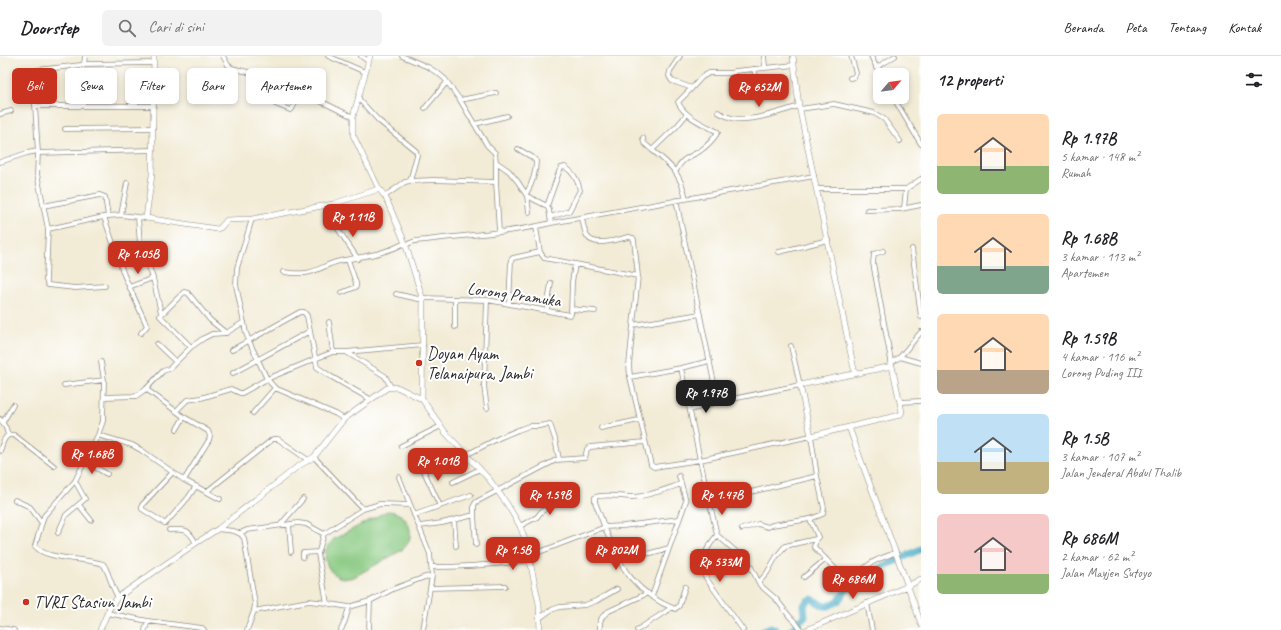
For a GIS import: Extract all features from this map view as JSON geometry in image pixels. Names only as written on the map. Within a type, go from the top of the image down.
[{"type":"street","points":[[84,64],[85,56]]},
{"type":"street","points":[[146,218],[152,175],[154,56]]},
{"type":"street","points":[[223,56],[228,65],[232,68],[246,72]]},
{"type":"street","points":[[328,56],[365,72]]},
{"type":"street","points":[[361,56],[369,58],[353,117],[353,135],[379,189],[385,196],[405,244],[423,299],[422,399]]},
{"type":"street","points":[[402,56],[428,67],[439,74],[447,82],[460,100],[487,145],[495,153],[499,232]]},
{"type":"street","points":[[680,56],[670,71],[669,76],[672,80],[692,88]]},
{"type":"street","points":[[764,56],[765,67]]},
{"type":"street","points":[[793,56],[800,107],[855,374]]},
{"type":"street","points":[[850,78],[854,77],[856,73],[851,56]]},
{"type":"street","points":[[871,56],[876,68],[895,56]]},
{"type":"street","points":[[105,286],[76,288],[48,285],[46,280],[48,229],[37,174],[38,152],[32,77],[35,71],[84,64],[154,63]]},
{"type":"street","points":[[676,172],[682,161],[703,148],[718,132],[687,114],[678,102],[702,77],[709,73],[733,73],[738,70],[794,65]]},
{"type":"street","points":[[754,69],[760,97]]},
{"type":"street","points":[[733,73],[736,96]]},
{"type":"street","points":[[425,108],[447,82]]},
{"type":"street","points":[[460,100],[496,92]]},
{"type":"street","points":[[358,98],[378,120],[416,151],[417,155],[410,181]]},
{"type":"street","points":[[275,104],[290,110],[294,104]]},
{"type":"street","points":[[326,104],[353,117]]},
{"type":"street","points":[[718,112],[732,118],[743,119],[778,113],[800,107],[834,104],[874,113],[884,120],[900,141]]},
{"type":"street","points":[[897,104],[921,144]]},
{"type":"street","points":[[35,106],[154,106]]},
{"type":"street","points":[[0,114],[12,111]]},
{"type":"street","points":[[652,150],[687,114]]},
{"type":"street","points":[[475,124],[506,116]]},
{"type":"street","points":[[65,129],[153,128]]},
{"type":"street","points":[[643,138],[646,146],[676,172],[684,188],[686,199]]},
{"type":"street","points":[[518,149],[536,161],[535,171],[527,195],[529,212]]},
{"type":"street","points":[[0,162],[27,153],[38,152],[152,150]]},
{"type":"street","points":[[496,162],[509,171],[527,195],[547,206]]},
{"type":"street","points":[[550,217],[569,211],[580,190],[577,181],[570,170],[565,167],[561,168],[559,172],[547,206],[550,223]]},
{"type":"street","points":[[283,272],[305,274],[339,261],[358,259],[395,249],[415,241],[536,227],[550,223],[814,176]]},
{"type":"street","points":[[817,189],[906,189],[921,179]]},
{"type":"street","points":[[385,196],[398,189],[405,182],[410,181],[433,180],[496,182]]},
{"type":"street","points":[[121,215],[127,183]]},
{"type":"street","points":[[48,229],[106,216],[121,215],[220,228],[228,220],[252,219],[333,204],[379,189]]},
{"type":"street","points":[[904,208],[906,189]]},
{"type":"street","points":[[43,206],[100,195],[106,197],[106,216],[118,262],[147,326],[141,333]]},
{"type":"street","points":[[676,200],[718,402]]},
{"type":"street","points":[[867,210],[904,208],[921,204]]},
{"type":"street","points":[[138,217],[140,246],[146,257],[153,278],[162,313],[160,316],[191,347]]},
{"type":"street","points":[[582,218],[586,234],[591,240],[598,242],[629,237],[633,238],[638,276],[629,365],[639,420],[652,467],[700,460],[898,416],[902,412],[873,262],[874,254],[883,251]]},
{"type":"street","points":[[252,219],[237,268],[236,285],[246,333],[258,360],[267,379],[275,388],[288,395],[336,414],[344,419]]},
{"type":"street","points":[[336,226],[358,259]]},
{"type":"street","points":[[536,227],[540,252],[542,256],[547,259],[638,276]]},
{"type":"street","points":[[779,252],[828,240]]},
{"type":"street","points":[[912,249],[921,317]]},
{"type":"street","points":[[509,304],[511,260],[513,258],[540,252]]},
{"type":"street","points":[[341,293],[356,287],[348,260]]},
{"type":"street","points":[[575,264],[572,282],[572,309],[595,311]]},
{"type":"street","points":[[129,287],[153,278]]},
{"type":"street","points":[[547,310],[551,283]]},
{"type":"street","points":[[162,313],[182,293],[187,292],[210,320],[226,333]]},
{"type":"street","name":"Lorong Pramuka","points":[[396,294],[423,299],[487,300],[569,315],[571,314],[572,309]]},
{"type":"street","points":[[455,299],[455,327]]},
{"type":"street","points":[[487,300],[484,386],[487,408]]},
{"type":"street","points":[[232,350],[302,312],[308,316],[317,367],[370,399]]},
{"type":"street","points":[[633,325],[700,314]]},
{"type":"street","points":[[104,397],[136,396],[146,389],[163,371],[169,369],[191,347],[204,338],[212,334],[226,333],[244,322]]},
{"type":"street","points":[[329,322],[333,352]]},
{"type":"street","points":[[233,373],[310,331]]},
{"type":"street","points":[[690,410],[718,402],[855,374],[892,364],[900,357],[921,332]]},
{"type":"street","points":[[157,344],[176,362]]},
{"type":"street","points":[[177,410],[187,400],[201,398],[230,389],[242,393],[267,379],[333,352],[423,345]]},
{"type":"street","points":[[742,529],[758,524],[768,527],[822,515],[824,512],[811,436],[791,346]]},
{"type":"street","points":[[346,352],[385,376],[391,387]]},
{"type":"street","points":[[900,357],[921,363]]},
{"type":"street","points":[[101,362],[104,380],[104,397],[103,421],[98,435],[75,481],[44,516],[34,546],[37,549],[60,557],[103,564],[107,569],[112,587],[118,597]]},
{"type":"street","points":[[630,377],[710,362]]},
{"type":"street","points":[[682,368],[700,460],[717,535],[749,563],[760,585],[776,599],[801,630]]},
{"type":"street","points":[[64,385],[104,380]]},
{"type":"street","points":[[100,630],[113,602],[118,597],[218,529],[282,479],[314,457],[344,419],[370,399],[387,388],[397,387],[422,399],[441,426],[498,491],[520,526],[527,548],[539,604],[541,616],[540,630]]},
{"type":"street","points":[[253,413],[275,388]]},
{"type":"street","points":[[146,389],[177,410],[184,417],[208,431],[210,436],[209,440],[184,480]]},
{"type":"street","points":[[900,402],[921,401]]},
{"type":"street","points":[[8,436],[2,421],[13,405]]},
{"type":"street","points":[[177,429],[184,417]]},
{"type":"street","points":[[601,428],[639,420]]},
{"type":"street","points":[[466,455],[518,430],[529,426],[550,424],[559,459]]},
{"type":"street","points":[[402,446],[441,426]]},
{"type":"street","points":[[848,428],[879,512],[901,564],[921,624]]},
{"type":"street","points":[[0,450],[5,438],[14,435],[54,466]]},
{"type":"street","points":[[98,435],[132,445],[184,480],[220,499]]},
{"type":"street","points":[[206,492],[274,439],[278,439],[308,460]]},
{"type":"street","points":[[476,544],[474,505],[476,502],[559,459],[583,458],[586,456],[588,448],[593,446],[645,442]]},
{"type":"street","points":[[314,457],[363,509]]},
{"type":"street","points":[[84,462],[107,474]]},
{"type":"street","points":[[421,466],[440,506]]},
{"type":"street","points":[[453,482],[480,469]]},
{"type":"street","points":[[172,472],[142,505],[142,509],[164,523],[184,503],[196,486]]},
{"type":"street","points":[[652,596],[686,501],[679,476]]},
{"type":"street","points":[[710,502],[817,476]]},
{"type":"street","points":[[398,477],[420,526],[430,554],[432,576],[423,630]]},
{"type":"street","points":[[58,533],[63,518],[85,498],[75,481]]},
{"type":"street","points":[[682,484],[656,493],[634,497],[596,497],[595,502],[621,564],[633,580],[652,596],[675,609],[677,608],[685,587]]},
{"type":"street","points":[[520,526],[537,517],[541,512],[572,491]]},
{"type":"street","points":[[414,515],[471,494]]},
{"type":"street","points":[[281,525],[303,499]]},
{"type":"street","points":[[15,500],[30,507],[42,523]]},
{"type":"street","points":[[327,603],[318,552],[324,534],[363,509],[380,504],[410,505]]},
{"type":"street","points":[[79,505],[90,520]]},
{"type":"street","points":[[420,526],[474,515]]},
{"type":"street","points":[[810,518],[818,536],[814,547],[848,582],[876,560],[886,558],[896,553]]},
{"type":"street","points":[[432,567],[494,566],[529,558],[605,526],[623,526],[679,519]]},
{"type":"street","points":[[454,520],[456,546]]},
{"type":"street","points":[[218,529],[240,533],[247,530],[302,523],[324,534]]},
{"type":"street","points":[[289,524],[291,552]]},
{"type":"street","points":[[169,530],[188,531],[191,533],[196,543]]},
{"type":"street","points":[[240,533],[244,538],[255,604],[247,630]]},
{"type":"street","points":[[717,535],[710,543],[701,567],[702,571],[743,630]]},
{"type":"street","points":[[759,582],[767,573],[776,556],[785,546],[816,539]]},
{"type":"street","points":[[504,552],[527,548]]},
{"type":"street","points":[[618,557],[651,553],[669,548]]},
{"type":"street","points":[[303,557],[303,553],[318,552]]},
{"type":"street","points":[[804,577],[826,559]]},
{"type":"street","points":[[254,611],[305,601],[314,601],[349,607],[370,601],[393,589],[425,576],[432,576]]},
{"type":"street","points":[[806,630],[816,628],[921,579]]},
{"type":"street","points":[[430,588],[505,586]]},
{"type":"street","points":[[541,616],[560,607],[585,605],[596,601],[617,589]]},
{"type":"street","points":[[600,630],[600,623],[604,614],[648,593]]},
{"type":"street","points":[[369,630],[370,601]]},
{"type":"street","points":[[867,603],[872,630]]},
{"type":"street","points":[[341,630],[349,607]]},
{"type":"street","points":[[637,630],[671,608]]},
{"type":"street","points":[[107,613],[148,621],[202,628],[204,630]]},
{"type":"street","points":[[146,630],[148,621]]},
{"type":"street","points":[[0,628],[14,630]]},
{"type":"green space","points":[[387,511],[401,515],[409,525],[410,538],[407,544],[402,550],[354,577],[338,577],[328,567],[326,552],[328,545],[334,539]]},
{"type":"waterway","points":[[791,630],[805,616],[804,605],[807,601],[812,599],[824,606],[828,606],[838,601],[847,589],[864,583],[878,569],[921,549]]},
{"type":"waterway","points":[[764,630],[771,627],[776,630]]},
{"type":"place","name":"Doyan Ayam Telanaipura, Jambi","points":[[419,363]]},
{"type":"place","name":"TVRI Stasiun Jambi","points":[[26,602]]}]
